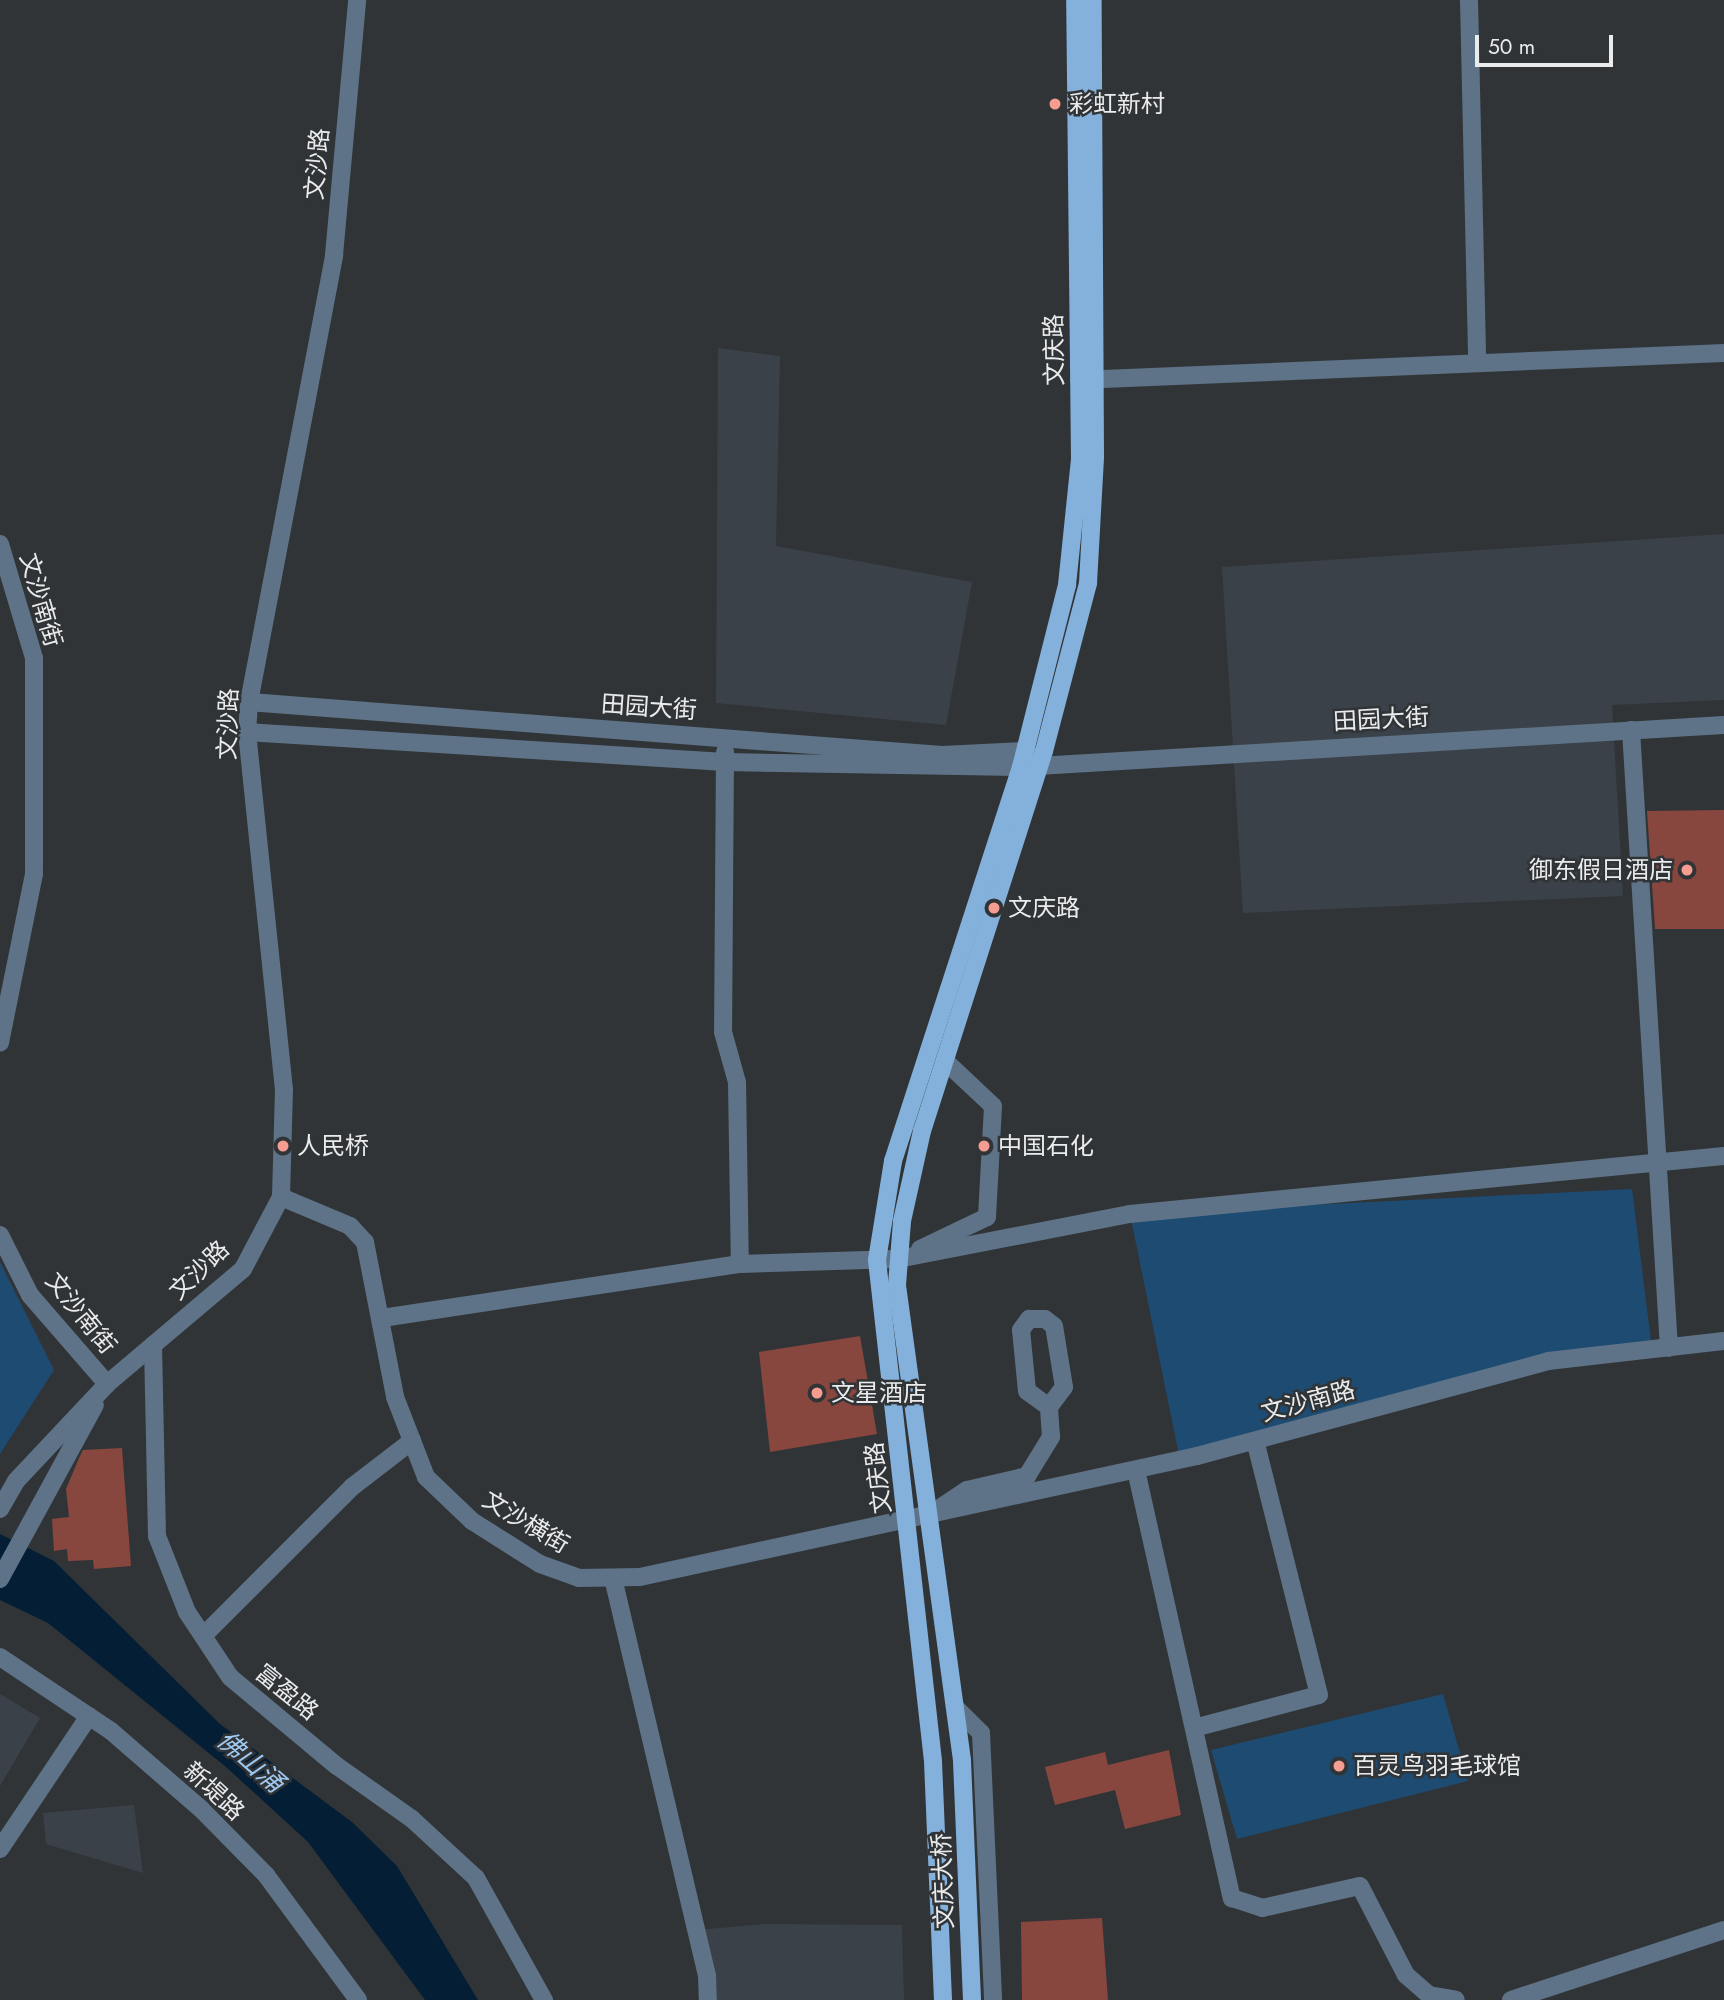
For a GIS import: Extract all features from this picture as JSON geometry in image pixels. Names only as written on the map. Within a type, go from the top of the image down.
[{"type":"main road","name":"文庆路","points":[[933,1761],[877,1260],[892,1161],[1023,759],[1068,585],[1087,380],[1075,0]]},
{"type":"main road","name":"文庆路","points":[[962,1760],[931,1514],[897,1286],[898,1259],[922,1131],[1040,763],[1088,583],[1087,380],[1093,0]]},
{"type":"main road","name":"文庆大桥","points":[[962,1760],[972,2000]]},
{"type":"main road","name":"文庆大桥","points":[[933,1761],[943,2000]]},
{"type":"street","name":"文沙路","points":[[0,1509],[16,1481],[107,1384],[243,1269],[281,1197],[284,1090],[247,733],[249,702],[334,255],[356,0]]},
{"type":"street","points":[[1469,0],[1477,362]]},
{"type":"street","points":[[1087,380],[1724,353]]},
{"type":"street","name":"文沙南街","points":[[0,544],[34,658],[34,874],[0,1043]]},
{"type":"street","name":"田园大街","points":[[249,702],[1023,759],[1040,763],[1724,724]]},
{"type":"street","points":[[1631,730],[1669,1348]]},
{"type":"street","name":"田园大街","points":[[247,733],[725,762],[1023,759]]},
{"type":"street","points":[[725,738],[723,1032],[737,1082],[740,1264]]},
{"type":"street","points":[[898,1259],[986,1217],[993,1106],[945,1061]]},
{"type":"street","points":[[383,1318],[740,1264],[898,1259],[1130,1214],[1724,1156]]},
{"type":"street","name":"文沙横街","points":[[281,1197],[350,1226],[366,1242],[383,1318],[395,1397],[426,1477],[472,1521],[540,1563],[579,1578],[640,1577],[907,1520]]},
{"type":"street","name":"文沙南街","points":[[0,1235],[30,1295],[107,1384]]},
{"type":"street","name":"文沙南路","points":[[907,1520],[1255,1441],[1548,1361],[1724,1341]]},
{"type":"street","name":"富盈路","points":[[153,1345],[158,1536],[187,1612],[230,1677],[337,1766],[412,1819],[476,1878],[544,2000]]},
{"type":"street","name":"文沙路","points":[[0,1579],[107,1384]]},
{"type":"street","points":[[931,1514],[967,1490],[1027,1476],[1051,1437],[1049,1407]]},
{"type":"street","points":[[203,1636],[352,1487],[412,1441]]},
{"type":"street","points":[[1194,1728],[1318,1695],[1255,1441]]},
{"type":"street","points":[[1136,1470],[1232,1898],[1262,1908],[1360,1886],[1406,1975],[1430,1995],[1456,2000]]},
{"type":"street","points":[[613,1578],[707,1976],[708,2000]]},
{"type":"street","name":"新堤路","points":[[0,1657],[89,1716],[201,1810],[266,1875],[358,2000]]},
{"type":"street","points":[[955,1707],[981,1733],[993,2000]]},
{"type":"street","points":[[0,1849],[89,1716]]},
{"type":"street","points":[[1522,1998],[1724,1930]]},
{"type":"shaded area","points":[[718,348],[780,356],[776,546],[972,582],[946,725],[716,703]]},
{"type":"shaded area","points":[[1724,534],[1724,700],[1612,705],[1623,896],[1243,913],[1222,567]]},
{"type":"shaded area","points":[[1632,1189],[1652,1349],[1548,1361],[1180,1460],[1130,1214]]},
{"type":"shaded area","points":[[0,1262],[54,1370],[0,1454]]},
{"type":"shaded area","points":[[0,1694],[40,1718],[0,1786]]},
{"type":"shaded area","name":"百灵鸟羽毛球馆","points":[[1443,1694],[1468,1781],[1237,1839],[1211,1750]]},
{"type":"shaded area","points":[[134,1805],[143,1873],[46,1844],[43,1813]]},
{"type":"shaded area","points":[[765,1924],[902,1925],[904,2000],[702,2000],[697,1930]]},
{"type":"water","name":"佛山涌","points":[[0,1534],[54,1561],[220,1724],[352,1822],[397,1866],[478,2000],[425,2000],[308,1842],[226,1767],[48,1623],[0,1600]]},
{"type":"building","name":"御东假日酒店","points":[[1724,810],[1724,929],[1655,929],[1647,811]]},
{"type":"building","name":"文星酒店","points":[[860,1336],[877,1434],[770,1452],[759,1352]]},
{"type":"building","points":[[122,1448],[131,1566],[94,1569],[93,1560],[68,1561],[67,1549],[54,1551],[52,1519],[69,1517],[66,1489],[79,1458],[83,1450]]},
{"type":"building","points":[[1169,1750],[1181,1815],[1125,1829],[1115,1790],[1055,1805],[1045,1767],[1105,1752],[1108,1765]]},
{"type":"building","points":[[1102,1918],[1108,2000],[1022,2000],[1021,1922]]},
{"type":"place","name":"彩虹新村","points":[[1055,104]]},
{"type":"place","name":"御东假日酒店","points":[[1687,870]]},
{"type":"place","name":"文庆路","points":[[994,908]]},
{"type":"place","name":"人民桥","points":[[283,1146]]},
{"type":"place","name":"中国石化","points":[[984,1146]]},
{"type":"place","name":"文星酒店","points":[[817,1393]]},
{"type":"place","name":"百灵鸟羽毛球馆","points":[[1339,1766]]}]
